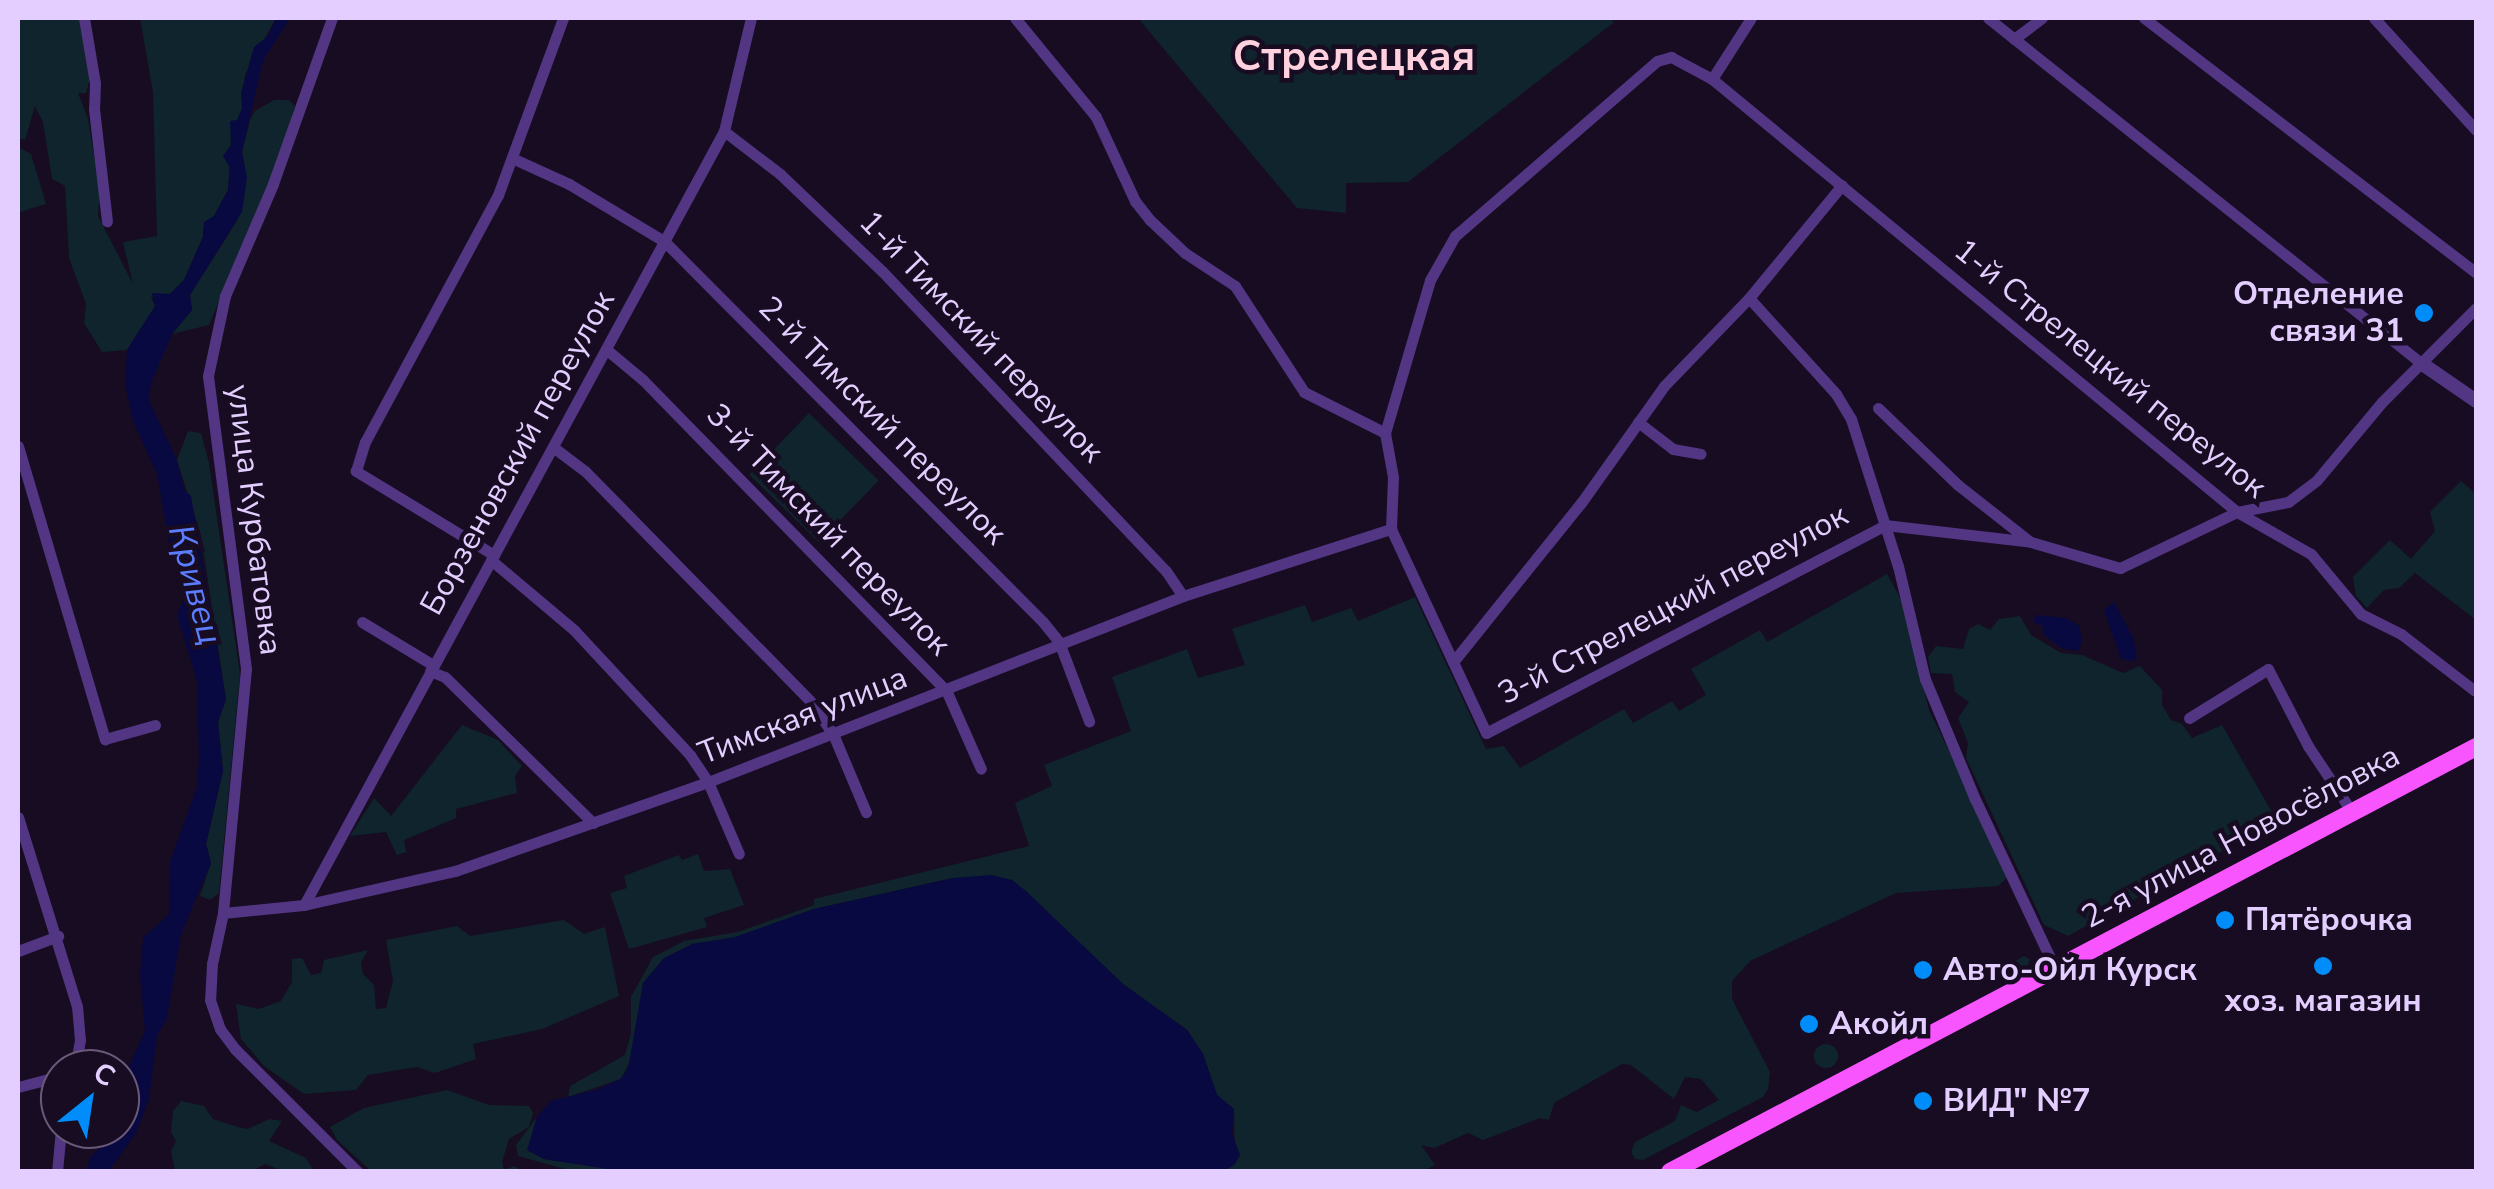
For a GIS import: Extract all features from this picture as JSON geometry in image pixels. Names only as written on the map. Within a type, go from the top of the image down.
[{"type":"main road","name":"2-я улица Новосёловка","points":[[1670,1172],[2476,747]]},
{"type":"street","points":[[84,18],[96,83],[94,109],[108,221]]},
{"type":"street","name":"улица Курбатовка","points":[[332,18],[272,184],[225,296],[208,376],[246,670],[223,913],[212,964],[210,1000],[220,1029],[260,1078],[358,1172]]},
{"type":"street","points":[[563,18],[498,195],[366,442],[356,470],[492,557],[574,630],[652,712],[708,782],[739,854]]},
{"type":"street","name":"Борзеновский переулок","points":[[304,904],[724,131],[751,18]]},
{"type":"street","points":[[1016,18],[1096,117],[1135,201],[1150,220],[1185,253],[1235,286],[1304,392],[1386,433],[1392,477],[1391,529],[1453,662],[1580,504],[1664,386],[1750,298],[1842,184]]},
{"type":"street","points":[[1712,79],[1750,18]]},
{"type":"street","points":[[1988,18],[2421,363],[2476,401]]},
{"type":"street","points":[[2014,39],[2042,18]]},
{"type":"street","points":[[2144,18],[2476,273]]},
{"type":"street","points":[[2374,18],[2476,130]]},
{"type":"street","name":"1-й Стрелецкий переулок","points":[[1386,433],[1430,280],[1455,236],[1657,61],[1671,57],[1712,79],[2238,512],[2311,554],[2361,614],[2401,634],[2475,692]]},
{"type":"street","name":"1-й Тимский переулок","points":[[724,131],[780,174],[882,271],[1166,570],[1184,596]]},
{"type":"street","name":"2-й Тимский переулок","points":[[512,158],[569,184],[664,241],[1059,642]]},
{"type":"street","points":[[1750,298],[1836,394],[1851,419],[1885,525],[1926,679],[1975,799],[2056,968]]},
{"type":"street","points":[[2238,512],[2288,502],[2317,480],[2421,363],[2476,308]]},
{"type":"street","name":"3-й Тимский переулок","points":[[607,350],[684,420],[946,690],[981,769]]},
{"type":"street","points":[[1878,408],[1958,485],[2031,542]]},
{"type":"street","points":[[1638,422],[1673,449],[1701,454]]},
{"type":"street","points":[[18,446],[105,739],[156,724]]},
{"type":"street","points":[[554,447],[584,471],[810,700],[834,734],[866,812]]},
{"type":"street","name":"3-й Стрелецкий переулок","points":[[1453,662],[1486,733],[1885,525],[2031,542],[2120,568],[2238,512]]},
{"type":"street","name":"Тимская улица","points":[[223,913],[304,904],[456,871],[708,782],[1184,596],[1391,529]]},
{"type":"street","points":[[362,622],[444,678],[593,823]]},
{"type":"street","points":[[1059,642],[1090,721]]},
{"type":"street","points":[[2189,718],[2268,670],[2308,746],[2352,812]]},
{"type":"street","points":[[18,816],[77,1006],[78,1049]]},
{"type":"street","points":[[18,950],[58,936]]},
{"type":"shaded area","points":[[18,18],[81,18],[90,78],[86,93],[78,93],[88,119],[100,190],[98,216],[133,284],[123,242],[157,236],[153,92],[140,18],[276,18],[245,75],[242,108],[231,146],[228,190],[214,216],[204,223],[203,237],[184,280],[170,294],[151,297],[155,306],[127,350],[102,352],[84,323],[86,304],[69,258],[65,186],[52,179],[43,122],[35,106],[25,140],[18,138]]},
{"type":"shaded area","points":[[1138,18],[1613,18],[1613,23],[1408,182],[1346,183],[1346,213],[1297,208]]},
{"type":"shaded area","points":[[274,100],[289,100],[295,106],[273,175],[209,325],[172,334],[192,310],[190,295],[238,219],[245,169],[242,152],[250,120],[255,111]]},
{"type":"shaded area","points":[[18,147],[31,154],[46,204],[20,212]]},
{"type":"shaded area","points":[[809,413],[879,480],[819,542],[749,475]]},
{"type":"shaded area","points":[[188,431],[201,433],[209,463],[240,674],[219,893],[210,900],[200,896],[211,863],[206,844],[223,771],[218,722],[226,699],[201,535],[177,460]]},
{"type":"shaded area","points":[[2461,481],[2476,494],[2476,620],[2415,573],[2399,588],[2384,590],[2367,608],[2356,596],[2353,577],[2390,540],[2411,559],[2435,531],[2430,512]]},
{"type":"shaded area","points":[[1887,574],[1903,603],[1929,710],[2008,872],[2005,880],[1998,886],[1896,893],[1750,961],[1732,981],[1732,999],[1770,1072],[1768,1089],[1763,1097],[1643,1160],[1635,1159],[1631,1152],[1635,1142],[1675,1121],[1681,1105],[1697,1112],[1719,1100],[1701,1079],[1685,1077],[1674,1099],[1631,1065],[1622,1064],[1554,1103],[1549,1120],[1540,1118],[1483,1140],[1468,1133],[1434,1148],[1421,1145],[1435,1165],[1423,1171],[1223,1171],[1235,1164],[1234,1109],[1217,1095],[1203,1054],[1187,1030],[1123,984],[1012,880],[953,878],[814,909],[735,938],[692,944],[643,983],[632,1058],[621,1079],[568,1097],[570,1086],[625,1055],[631,1034],[631,997],[653,957],[684,941],[738,932],[814,905],[814,899],[1029,846],[1015,803],[1052,786],[1044,765],[1131,731],[1112,677],[1187,649],[1198,678],[1245,665],[1232,629],[1305,605],[1312,622],[1351,608],[1358,621],[1415,597],[1486,749],[1504,746],[1520,768],[1624,709],[1633,723],[1672,701],[1679,711],[1706,695],[1691,669],[1760,630],[1767,642]]},
{"type":"shaded area","points":[[2020,616],[2031,635],[2061,653],[2082,655],[2123,673],[2140,666],[2162,690],[2162,705],[2171,720],[2182,724],[2192,738],[2222,725],[2277,821],[2068,936],[2044,925],[1966,758],[1968,743],[1958,718],[1969,702],[1955,692],[1952,674],[1931,673],[1928,657],[1936,646],[1963,649],[1969,629],[1978,624],[1990,630],[1999,619]]},
{"type":"shaded area","points":[[462,725],[498,740],[522,766],[515,776],[517,793],[456,809],[456,818],[404,840],[406,852],[397,855],[386,832],[350,836],[374,798],[391,816]]},
{"type":"shaded area","points":[[698,854],[704,871],[730,869],[744,905],[704,918],[707,927],[629,949],[610,893],[627,888],[624,876],[679,855],[682,860]]},
{"type":"shaded area","points":[[564,920],[584,934],[605,927],[619,996],[542,1029],[473,1044],[476,1059],[435,1073],[417,1067],[368,1075],[356,1090],[304,1094],[264,1066],[241,1039],[236,1004],[259,1009],[281,1001],[292,982],[292,959],[302,958],[311,975],[321,973],[324,960],[368,950],[361,962],[363,974],[374,985],[376,1009],[386,1008],[393,981],[386,940],[457,926],[470,936]]},
{"type":"shaded area","points":[[2024,956],[2030,959],[2028,965],[1991,982],[1991,974]]},
{"type":"shaded area","points":[[1826,1044],[1835,1047],[1835,1065],[1826,1068],[1817,1065],[1814,1056],[1817,1047]]},
{"type":"shaded area","points":[[447,1090],[489,1105],[529,1106],[533,1113],[529,1127],[509,1139],[502,1162],[504,1170],[514,1166],[523,1171],[371,1171],[337,1140],[330,1127],[364,1108]]},
{"type":"shaded area","points":[[181,1101],[204,1106],[213,1119],[248,1129],[269,1119],[282,1121],[269,1141],[306,1158],[314,1171],[283,1171],[265,1164],[252,1171],[175,1171],[171,1151],[176,1141],[171,1132],[173,1111]]},
{"type":"shaded area","points":[[537,1117],[528,1150],[544,1159],[627,1171],[572,1171],[518,1156],[516,1145]]},
{"type":"water","name":"Кривец","points":[[276,18],[290,18],[264,59],[259,78],[242,152],[247,178],[242,212],[190,295],[192,310],[172,334],[151,383],[149,401],[177,460],[184,490],[191,496],[226,699],[218,722],[223,771],[206,844],[211,863],[181,934],[167,1018],[157,1036],[149,1099],[140,1123],[140,1049],[137,1049],[145,1031],[140,975],[143,938],[169,914],[170,862],[197,787],[199,759],[197,681],[177,615],[183,600],[180,568],[172,558],[157,474],[133,421],[125,384],[127,350],[155,306],[152,293],[170,294],[184,280],[203,237],[204,222],[214,216],[228,190],[230,168],[223,156],[231,145],[230,121],[237,120],[242,108],[241,93],[254,47],[268,36]]},
{"type":"water","points":[[2114,602],[2133,638],[2137,657],[2133,661],[2121,659],[2104,610]]},
{"type":"water","points":[[2035,615],[2067,618],[2079,626],[2082,640],[2078,651],[2063,649],[2044,635],[2043,626],[2034,622]]},
{"type":"water","points":[[991,875],[1012,880],[1026,891],[1123,984],[1187,1030],[1203,1054],[1217,1095],[1234,1109],[1232,1133],[1240,1155],[1235,1164],[1223,1172],[627,1172],[544,1159],[527,1150],[537,1117],[551,1101],[599,1089],[620,1079],[628,1069],[643,983],[664,958],[692,944],[735,937],[814,909],[953,878]]},
{"type":"water","points":[[99,1149],[125,1149],[109,1171],[86,1171],[91,1156]]},
{"type":"place","name":"Отделение связи 31","points":[[2424,313]]},
{"type":"place","name":"Пятёрочка","points":[[2225,920]]},
{"type":"place","name":"хоз. магазин","points":[[2323,966]]},
{"type":"place","name":"Авто-Ойл Курск","points":[[1923,970]]},
{"type":"place","name":"Акойл","points":[[1809,1024]]},
{"type":"place","name":"ВИД\" №7","points":[[1923,1101]]},
{"type":"district","name":"Стрелецкая","points":[[1354,57]]}]
